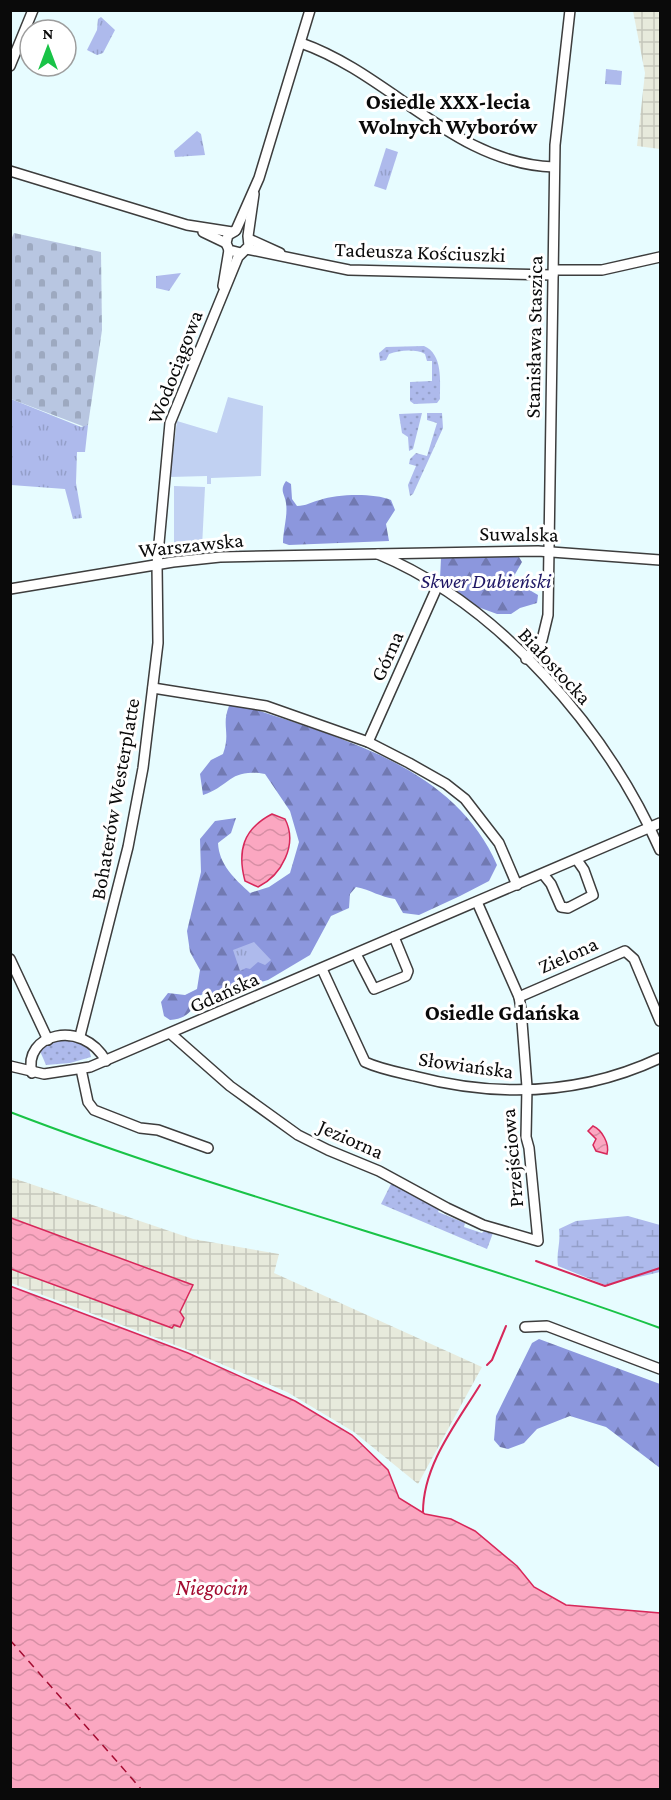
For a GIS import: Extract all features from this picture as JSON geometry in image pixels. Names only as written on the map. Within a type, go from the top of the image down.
[{"type":"street","points":[[10,66],[33,10]]},
{"type":"street","points":[[248,237],[254,194],[310,10]]},
{"type":"street","name":"Stanisława Staszica","points":[[526,659],[542,640],[547,625],[555,167],[570,10]]},
{"type":"street","points":[[301,43],[348,63],[391,95],[484,152],[534,165],[555,167]]},
{"type":"street","points":[[10,171],[187,225],[234,231]]},
{"type":"street","points":[[187,225],[228,247],[254,194]]},
{"type":"street","name":"Tadeusza Kościuszki","points":[[234,231],[287,257]]},
{"type":"street","name":"Wodociągowa","points":[[157,565],[170,423],[223,291],[244,251],[248,237]]},
{"type":"street","name":"Tadeusza Kościuszki","points":[[228,247],[334,268],[364,271],[602,270],[660,256]]},
{"type":"street","name":"Wodociągowa","points":[[223,291],[228,247]]},
{"type":"street","name":"Suwalska","points":[[376,553],[549,552],[660,560]]},
{"type":"street","name":"Warszawska","points":[[10,589],[157,565],[220,558],[376,553]]},
{"type":"street","name":"Białostocka","points":[[376,553],[438,585],[466,603],[526,659],[575,711],[651,828],[660,850]]},
{"type":"street","name":"Bohaterów Westerplatte","points":[[80,1036],[128,847],[143,768],[159,619],[157,565]]},
{"type":"street","name":"Górna","points":[[368,742],[438,585]]},
{"type":"street","points":[[153,688],[248,702],[368,742],[446,784],[465,799],[499,843],[517,885]]},
{"type":"street","name":"Gdańska","points":[[32,1073],[81,1069],[106,1061],[660,823]]},
{"type":"street","points":[[543,874],[551,884],[561,907],[568,908],[593,895],[584,870],[577,860]]},
{"type":"street","name":"Przejściowa","points":[[477,902],[519,997],[524,1040],[526,1137],[538,1241]]},
{"type":"street","points":[[356,954],[374,989],[406,976],[408,972],[394,937]]},
{"type":"street","name":"Zielona","points":[[519,997],[625,951],[634,958],[660,1021]]},
{"type":"street","points":[[10,959],[48,1040]]},
{"type":"street","name":"Słowiańska","points":[[322,969],[365,1062],[458,1086],[487,1091],[525,1091],[588,1083],[624,1073],[660,1058]]},
{"type":"street","points":[[10,1066],[32,1073],[30,1059],[48,1040],[69,1034],[80,1036],[93,1044],[106,1061]]},
{"type":"street","name":"Jeziorna","points":[[171,1034],[230,1086],[298,1135],[379,1171],[483,1225],[538,1241]]},
{"type":"street","points":[[81,1069],[88,1102],[94,1110],[140,1128],[158,1130],[208,1148]]},
{"type":"street","points":[[525,1327],[547,1326],[660,1369]]},
{"type":"shaded area","points":[[633,11],[660,11],[660,149],[637,146],[645,73]]},
{"type":"shaded area","points":[[228,397],[263,406],[261,476],[211,478],[211,484],[207,484],[207,476],[170,477],[177,421],[217,433]]},
{"type":"shaded area","points":[[174,486],[205,487],[202,547],[174,546]]},
{"type":"shaded area","points":[[10,1177],[193,1239],[279,1254],[274,1273],[482,1367],[418,1484],[354,1432],[287,1392],[188,1350],[11,1283]]},
{"type":"green space","points":[[101,17],[115,30],[103,53],[97,55],[87,50],[97,30],[98,19]]},
{"type":"green space","points":[[606,69],[622,71],[621,85],[605,84]]},
{"type":"green space","points":[[197,131],[201,134],[205,155],[175,157],[174,151]]},
{"type":"green space","points":[[386,148],[398,152],[386,190],[374,186]]},
{"type":"green space","points":[[14,233],[101,252],[102,330],[88,425],[85,427],[11,399],[10,242]]},
{"type":"green space","points":[[181,273],[169,291],[156,288],[156,276]]},
{"type":"green space","points":[[424,346],[435,355],[440,376],[440,399],[437,403],[414,404],[410,401],[410,382],[432,381],[432,361],[427,361],[425,354],[421,352],[408,351],[389,354],[386,360],[380,361],[379,353],[386,347]]},
{"type":"green space","points":[[11,399],[81,427],[88,425],[85,452],[77,452],[76,483],[82,518],[73,519],[65,489],[11,485]]},
{"type":"green space","points":[[422,413],[413,449],[409,451],[408,437],[402,433],[399,414]]},
{"type":"green space","points":[[427,413],[442,413],[443,428],[413,494],[410,496],[408,485],[416,466],[409,464],[410,459],[416,453],[427,456],[437,423],[427,420]]},
{"type":"green space","points":[[286,481],[291,484],[292,499],[297,506],[327,498],[346,496],[365,495],[391,500],[395,510],[386,524],[389,541],[289,545],[283,543],[286,508],[283,490]]},
{"type":"green space","name":"Skwer Dubieński","points":[[448,555],[519,557],[522,562],[514,576],[526,588],[538,595],[537,603],[520,608],[511,614],[497,614],[478,607],[440,579],[441,558]]},
{"type":"green space","points":[[229,706],[245,706],[318,730],[390,760],[423,779],[453,802],[478,831],[497,865],[489,881],[419,915],[403,913],[395,899],[356,887],[350,894],[349,908],[331,916],[310,955],[268,980],[244,987],[217,1001],[204,993],[197,998],[188,1014],[170,1020],[164,1016],[161,1002],[168,993],[185,995],[197,989],[200,970],[190,952],[187,931],[201,872],[200,839],[215,821],[236,818],[231,833],[218,843],[219,851],[229,871],[250,893],[269,887],[290,873],[299,842],[290,811],[265,774],[244,773],[203,795],[200,774],[211,760],[223,754]]},
{"type":"green space","points":[[254,942],[271,960],[265,965],[258,962],[250,969],[240,971],[233,950]]},
{"type":"green space","points":[[62,1038],[88,1045],[91,1057],[70,1063],[46,1065],[40,1051],[46,1044]]},
{"type":"green space","points":[[392,1182],[440,1208],[438,1212],[465,1223],[464,1227],[482,1233],[484,1231],[493,1233],[487,1249],[381,1204]]},
{"type":"green space","points":[[628,1216],[660,1225],[660,1272],[605,1285],[558,1266],[559,1229],[576,1221]]},
{"type":"green space","points":[[539,1339],[660,1384],[660,1468],[606,1427],[570,1416],[537,1429],[524,1443],[508,1449],[500,1447],[494,1440],[496,1416],[532,1343]]},
{"type":"water","points":[[272,814],[285,819],[290,838],[281,867],[267,882],[258,887],[245,881],[242,851],[254,827]]},
{"type":"water","points":[[593,1126],[604,1138],[607,1154],[596,1151],[593,1145],[596,1139],[588,1131]]},
{"type":"water","points":[[11,1218],[193,1285],[180,1312],[184,1318],[180,1327],[174,1325],[172,1328],[11,1269]]},
{"type":"water","name":"Niegocin","points":[[10,1286],[188,1353],[295,1401],[352,1435],[388,1470],[399,1498],[425,1514],[451,1519],[475,1531],[517,1566],[534,1587],[566,1605],[660,1613],[660,1789],[11,1789]]},
{"type":"waterway","points":[[536,1261],[605,1286],[660,1268]]},
{"type":"waterway","points":[[487,1365],[492,1360],[506,1326]]},
{"type":"waterway","points":[[423,1512],[424,1495],[435,1461],[451,1430],[480,1385]]},
{"type":"ferry route","points":[[10,1640],[142,1790]]},
{"type":"railway","points":[[10,1112],[91,1142],[253,1196],[498,1273],[660,1328]]},
{"type":"district","name":"Osiedle XXX-lecia Wolnych Wyborów","points":[[448,114]]},
{"type":"district","name":"Osiedle Gdańska","points":[[502,1012]]}]
